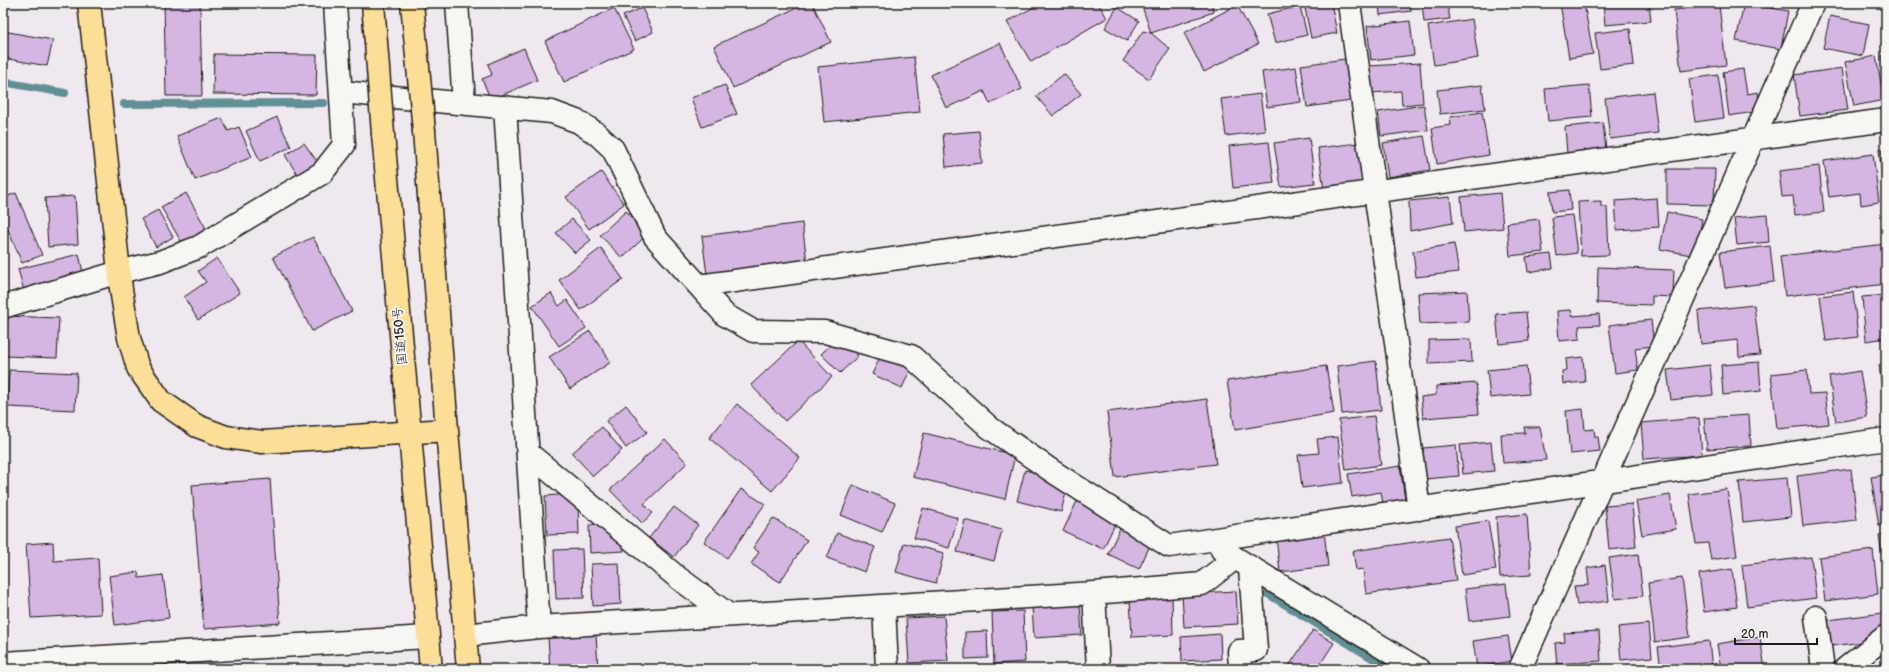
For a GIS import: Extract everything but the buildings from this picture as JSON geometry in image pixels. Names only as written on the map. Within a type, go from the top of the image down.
[{"type":"highway","points":[[89,3],[119,272],[129,338],[138,368],[161,401],[197,426],[226,437],[262,442],[447,430]]},
{"type":"highway","name":"国道150号","points":[[373,3],[382,134],[431,669]]},
{"type":"highway","points":[[412,3],[424,131],[447,430],[468,669]]},
{"type":"street","points":[[3,307],[119,272],[160,262],[199,247],[322,173],[344,145],[335,3]]},
{"type":"street","points":[[457,3],[464,103]]},
{"type":"street","points":[[1348,3],[1419,508]]},
{"type":"street","points":[[1520,669],[1813,3]]},
{"type":"street","points":[[341,92],[552,112],[579,122],[613,149],[655,237],[725,315],[752,332],[825,332],[911,356],[990,428],[1052,471],[1169,546],[1886,439]]},
{"type":"street","points":[[505,107],[539,626]]},
{"type":"street","points":[[699,286],[1375,193],[1886,120]]},
{"type":"street","points":[[528,453],[677,577],[729,615]]},
{"type":"street","points":[[1206,540],[1418,669]]},
{"type":"street","points":[[465,635],[539,626],[1094,593],[1202,584],[1243,563]]},
{"type":"street","points":[[1240,669],[1239,651],[1256,650],[1243,563]]},
{"type":"street","points":[[1094,593],[1098,669]]},
{"type":"street","points":[[884,606],[887,669]]},
{"type":"street","points":[[1816,616],[1823,669]]},
{"type":"street","points":[[1845,669],[1886,636]]},
{"type":"street","points":[[3,663],[427,637]]},
{"type":"waterway","points":[[3,82],[65,93]]},
{"type":"waterway","points":[[124,104],[324,103]]},
{"type":"waterway","points":[[1268,594],[1390,669]]}]
